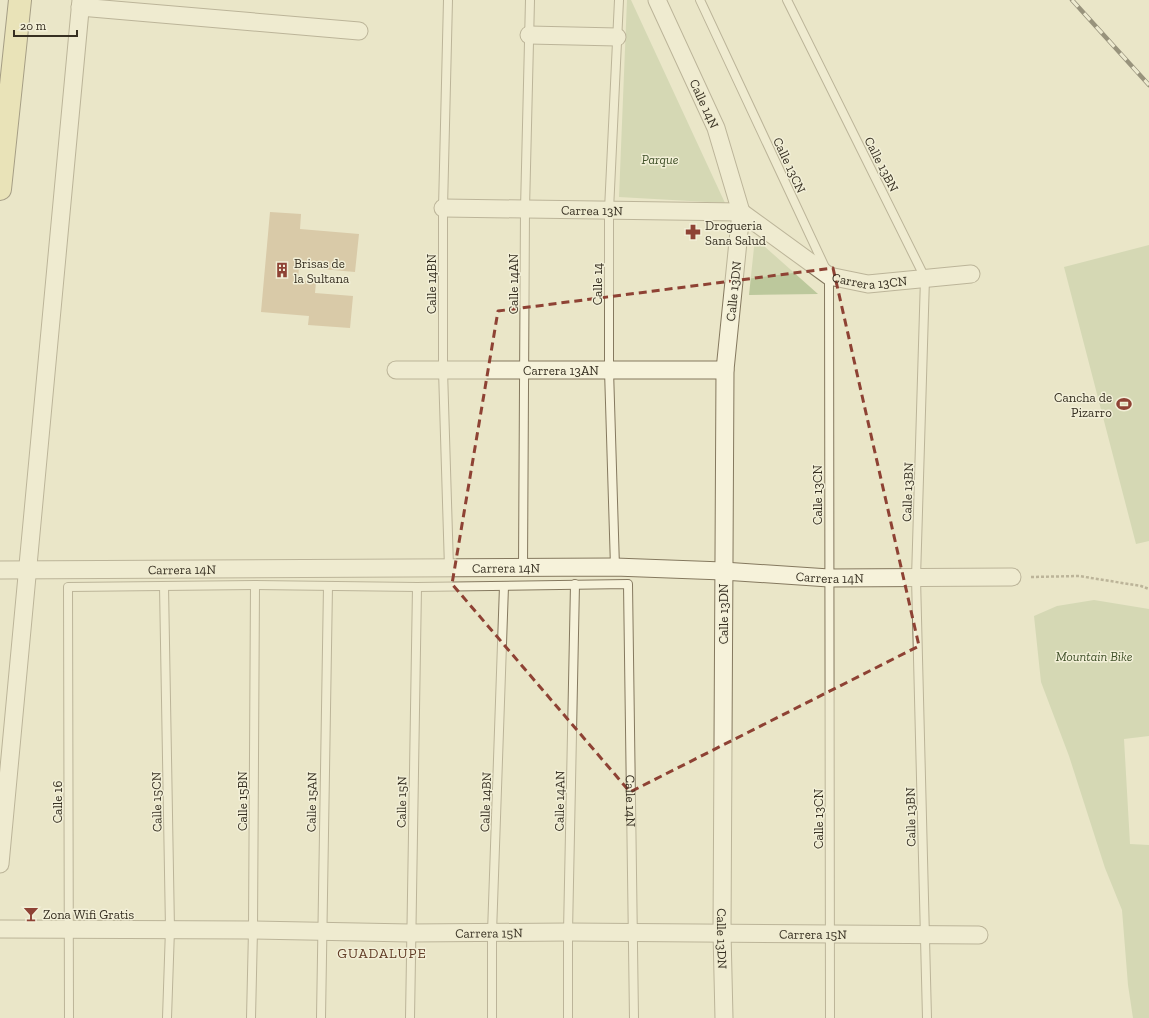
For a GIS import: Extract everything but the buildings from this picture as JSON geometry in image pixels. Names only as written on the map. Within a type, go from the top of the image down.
[{"type":"main road","points":[[0,189],[20,0]]},
{"type":"street","name":"Calle 14N","points":[[657,0],[716,128],[741,212]]},
{"type":"street","points":[[0,864],[80,3],[359,31]]},
{"type":"street","points":[[529,35],[617,37]]},
{"type":"street","name":"Carrea 13N","points":[[443,208],[741,212]]},
{"type":"street","name":"Carrera 13CN","points":[[741,212],[829,276],[868,284],[971,274]]},
{"type":"street","name":"Calle 13DN","points":[[724,1018],[722,933],[725,370],[741,212]]},
{"type":"street","name":"Carrera 13AN","points":[[396,370],[725,370]]},
{"type":"street","name":"Carrera 14N","points":[[0,570],[614,567],[723,571],[829,578],[1012,577]]},
{"type":"street","name":"Carrera 15N","points":[[0,929],[170,929],[410,933],[568,932],[979,935]]},
{"type":"lane","name":"Calle 14BN","points":[[448,0],[443,208],[443,370],[449,568]]},
{"type":"lane","name":"Calle 14AN","points":[[523,568],[524,370],[530,0]]},
{"type":"lane","name":"Calle 14","points":[[614,567],[609,370],[609,210],[619,0]]},
{"type":"lane","name":"Calle 13CN","points":[[700,0],[829,276],[830,1018]]},
{"type":"lane","name":"Calle 13BN","points":[[787,0],[925,278],[916,578],[927,1018]]},
{"type":"lane","points":[[164,586],[255,584],[417,587],[575,584]]},
{"type":"lane","name":"Calle 15BN","points":[[250,1018],[253,930],[255,584]]},
{"type":"lane","name":"Calle 14AN","points":[[568,1018],[568,932],[575,584]]},
{"type":"lane","name":"Calle 14N","points":[[575,584],[628,584],[634,1018]]},
{"type":"lane","name":"Calle 16","points":[[69,1018],[70,930],[68,587],[164,586]]},
{"type":"lane","name":"Calle 15CN","points":[[164,586],[170,929],[167,1018]]},
{"type":"lane","name":"Calle 15AN","points":[[321,1018],[321,932],[328,586]]},
{"type":"lane","name":"Calle 14BN","points":[[492,1018],[492,933],[504,586]]},
{"type":"lane","name":"Calle 15N","points":[[410,1018],[410,933],[417,587]]},
{"type":"path","points":[[1012,577],[1079,576],[1141,586],[1149,590]]},
{"type":"highlighted area","points":[[833,268],[919,646],[630,792],[452,584],[498,311]]},
{"type":"green space","name":"Parque","points":[[627,0],[631,0],[725,203],[619,197]]},
{"type":"green space","points":[[755,238],[818,294],[749,295]]},
{"type":"green space","name":"Cancha de Pizarro","points":[[1149,245],[1149,541],[1136,544],[1064,267]]},
{"type":"green space","name":"Mountain Bike","points":[[1094,600],[1149,609],[1149,736],[1124,739],[1130,844],[1149,845],[1149,1018],[1133,1018],[1128,985],[1122,910],[1105,868],[1069,756],[1041,682],[1034,616],[1057,606]]},
{"type":"railway","points":[[1072,0],[1149,85]]},
{"type":"place","name":"Drogueria Sana Salud","points":[[693,232]]},
{"type":"place","name":"Brisas de la Sultana","points":[[282,270]]},
{"type":"place","name":"Cancha de Pizarro","points":[[1124,404]]},
{"type":"place","name":"Zona Wifi Gratis","points":[[31,914]]},
{"type":"district","name":"GUADALUPE","points":[[382,953]]}]
